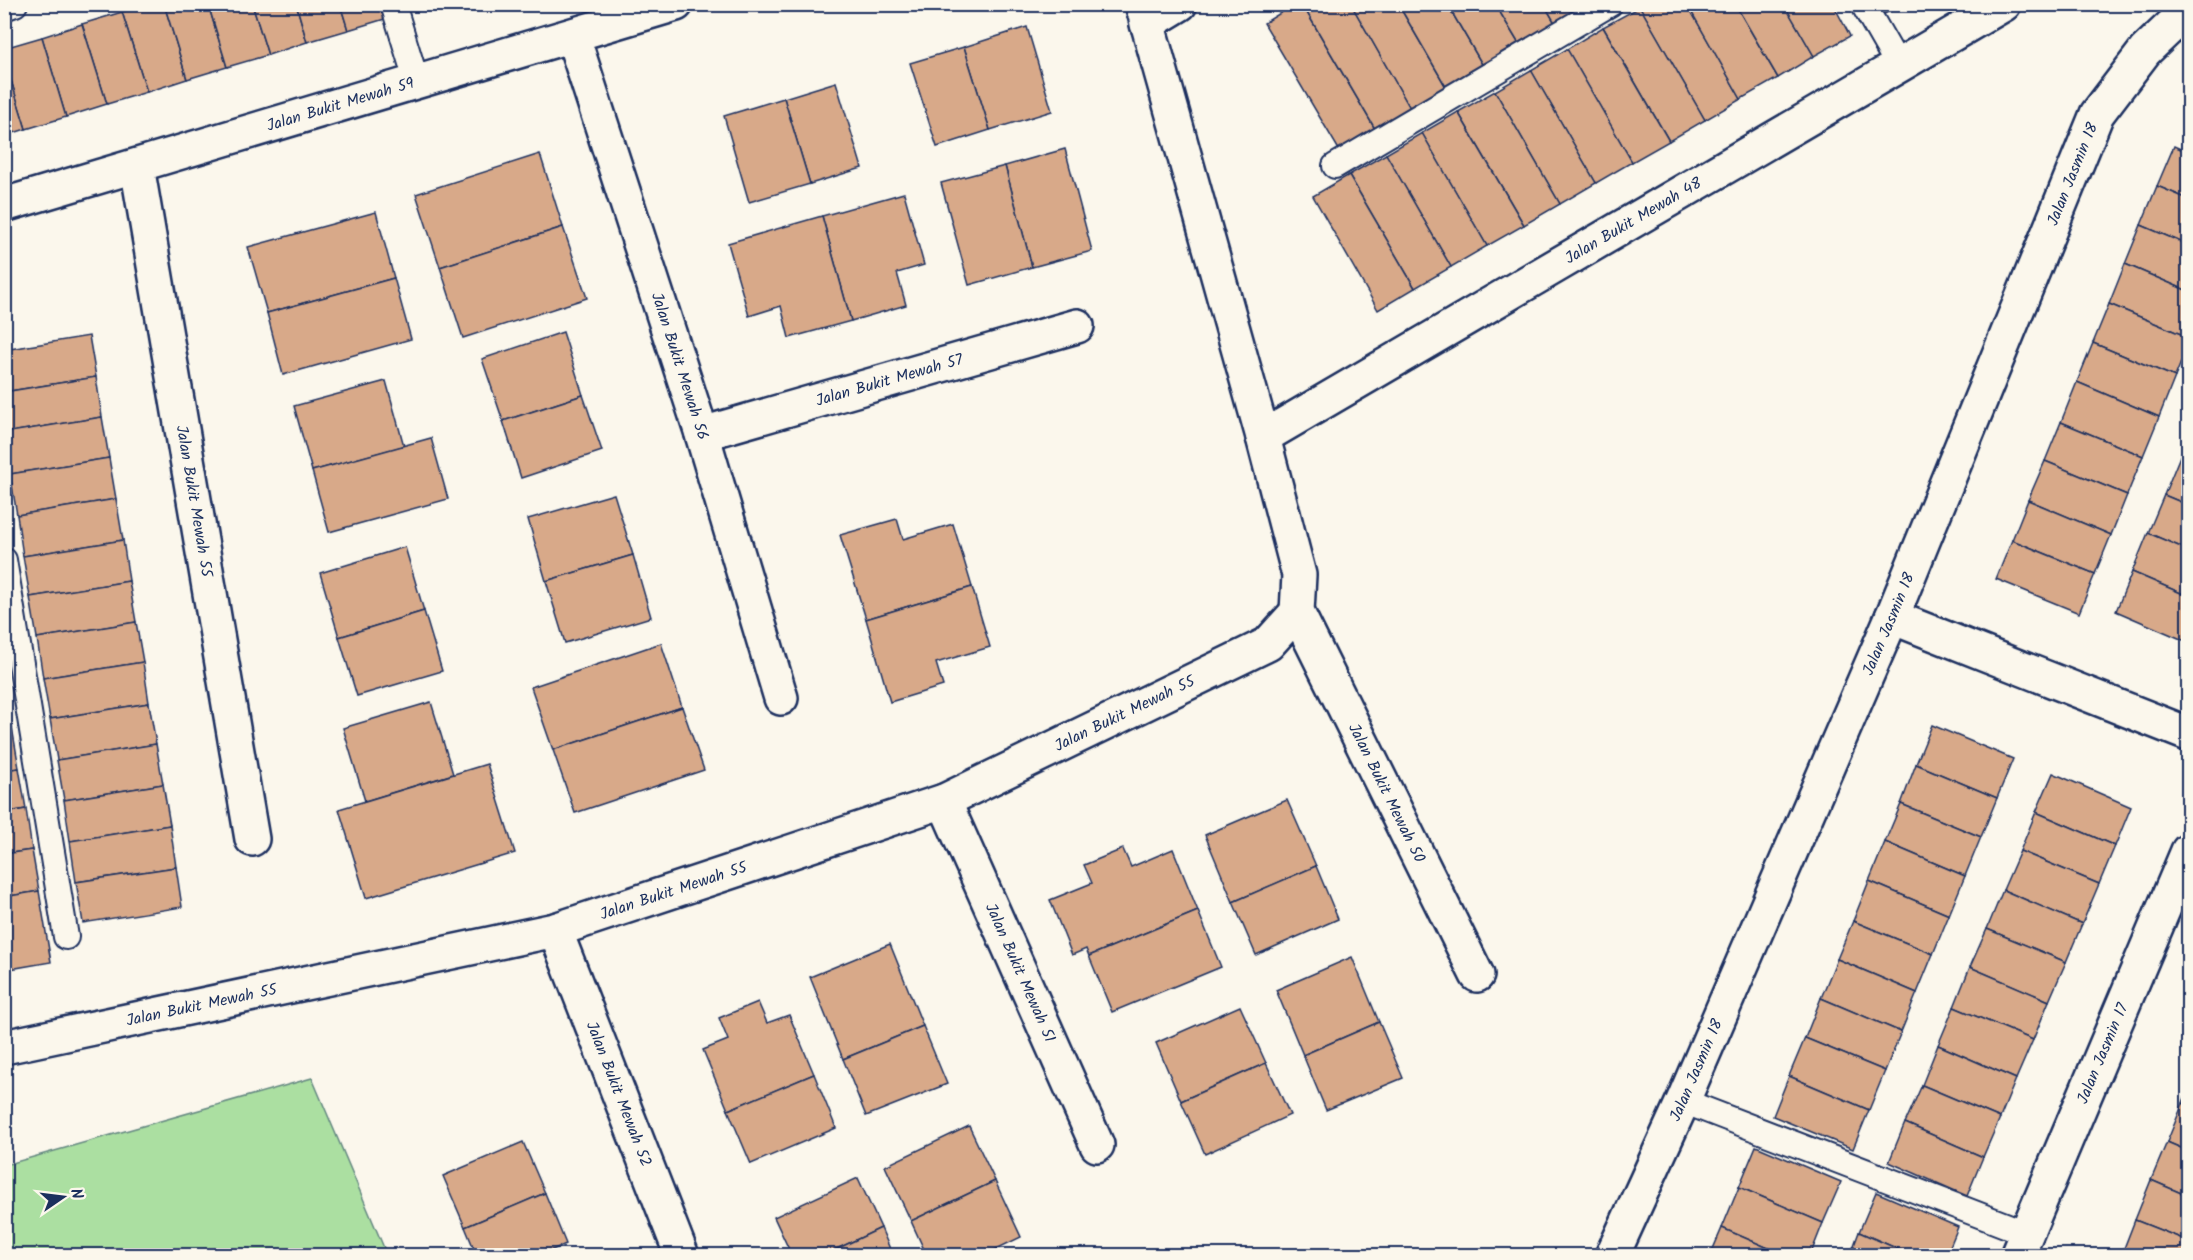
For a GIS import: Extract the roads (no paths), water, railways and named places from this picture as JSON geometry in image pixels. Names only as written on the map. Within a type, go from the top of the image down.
[{"type":"street","name":"Jalan Bukit Mewah 59","points":[[4,205],[573,37],[676,4]]},
{"type":"street","points":[[1180,4],[1144,14],[1263,437],[1299,575],[1297,612]]},
{"type":"street","name":"Jalan Bukit Mewah 48","points":[[1263,437],[2004,4]]},
{"type":"street","name":"Jalan Jasmin 18","points":[[1612,1256],[1683,1101],[1892,617],[2097,114],[2145,51],[2188,10]]},
{"type":"street","name":"Jalan Bukit Mewah 56","points":[[573,37],[702,434],[781,698]]},
{"type":"street","name":"Jalan Bukit Mewah 55","points":[[137,166],[252,839]]},
{"type":"street","name":"Jalan Bukit Mewah 57","points":[[702,434],[1077,326]]},
{"type":"street","name":"Jalan Bukit Mewah 55","points":[[4,1047],[555,930],[944,801],[1268,644],[1297,612]]},
{"type":"street","name":"Jalan Bukit Mewah 50","points":[[1297,612],[1477,975]]},
{"type":"street","points":[[1892,617],[2188,734]]},
{"type":"street","name":"Jalan Bukit Mewah 51","points":[[944,801],[1096,1145]]},
{"type":"street","name":"Jalan Jasmin 17","points":[[2022,1244],[2188,851]]},
{"type":"street","name":"Jalan Bukit Mewah 52","points":[[555,930],[682,1256]]},
{"type":"lane","points":[[4,8],[15,4]]},
{"type":"lane","points":[[393,4],[417,83]]},
{"type":"lane","points":[[1335,166],[1610,4]]},
{"type":"lane","points":[[1863,4],[1898,65]]},
{"type":"lane","points":[[4,560],[66,937]]},
{"type":"lane","points":[[1683,1101],[2022,1244]]}]
